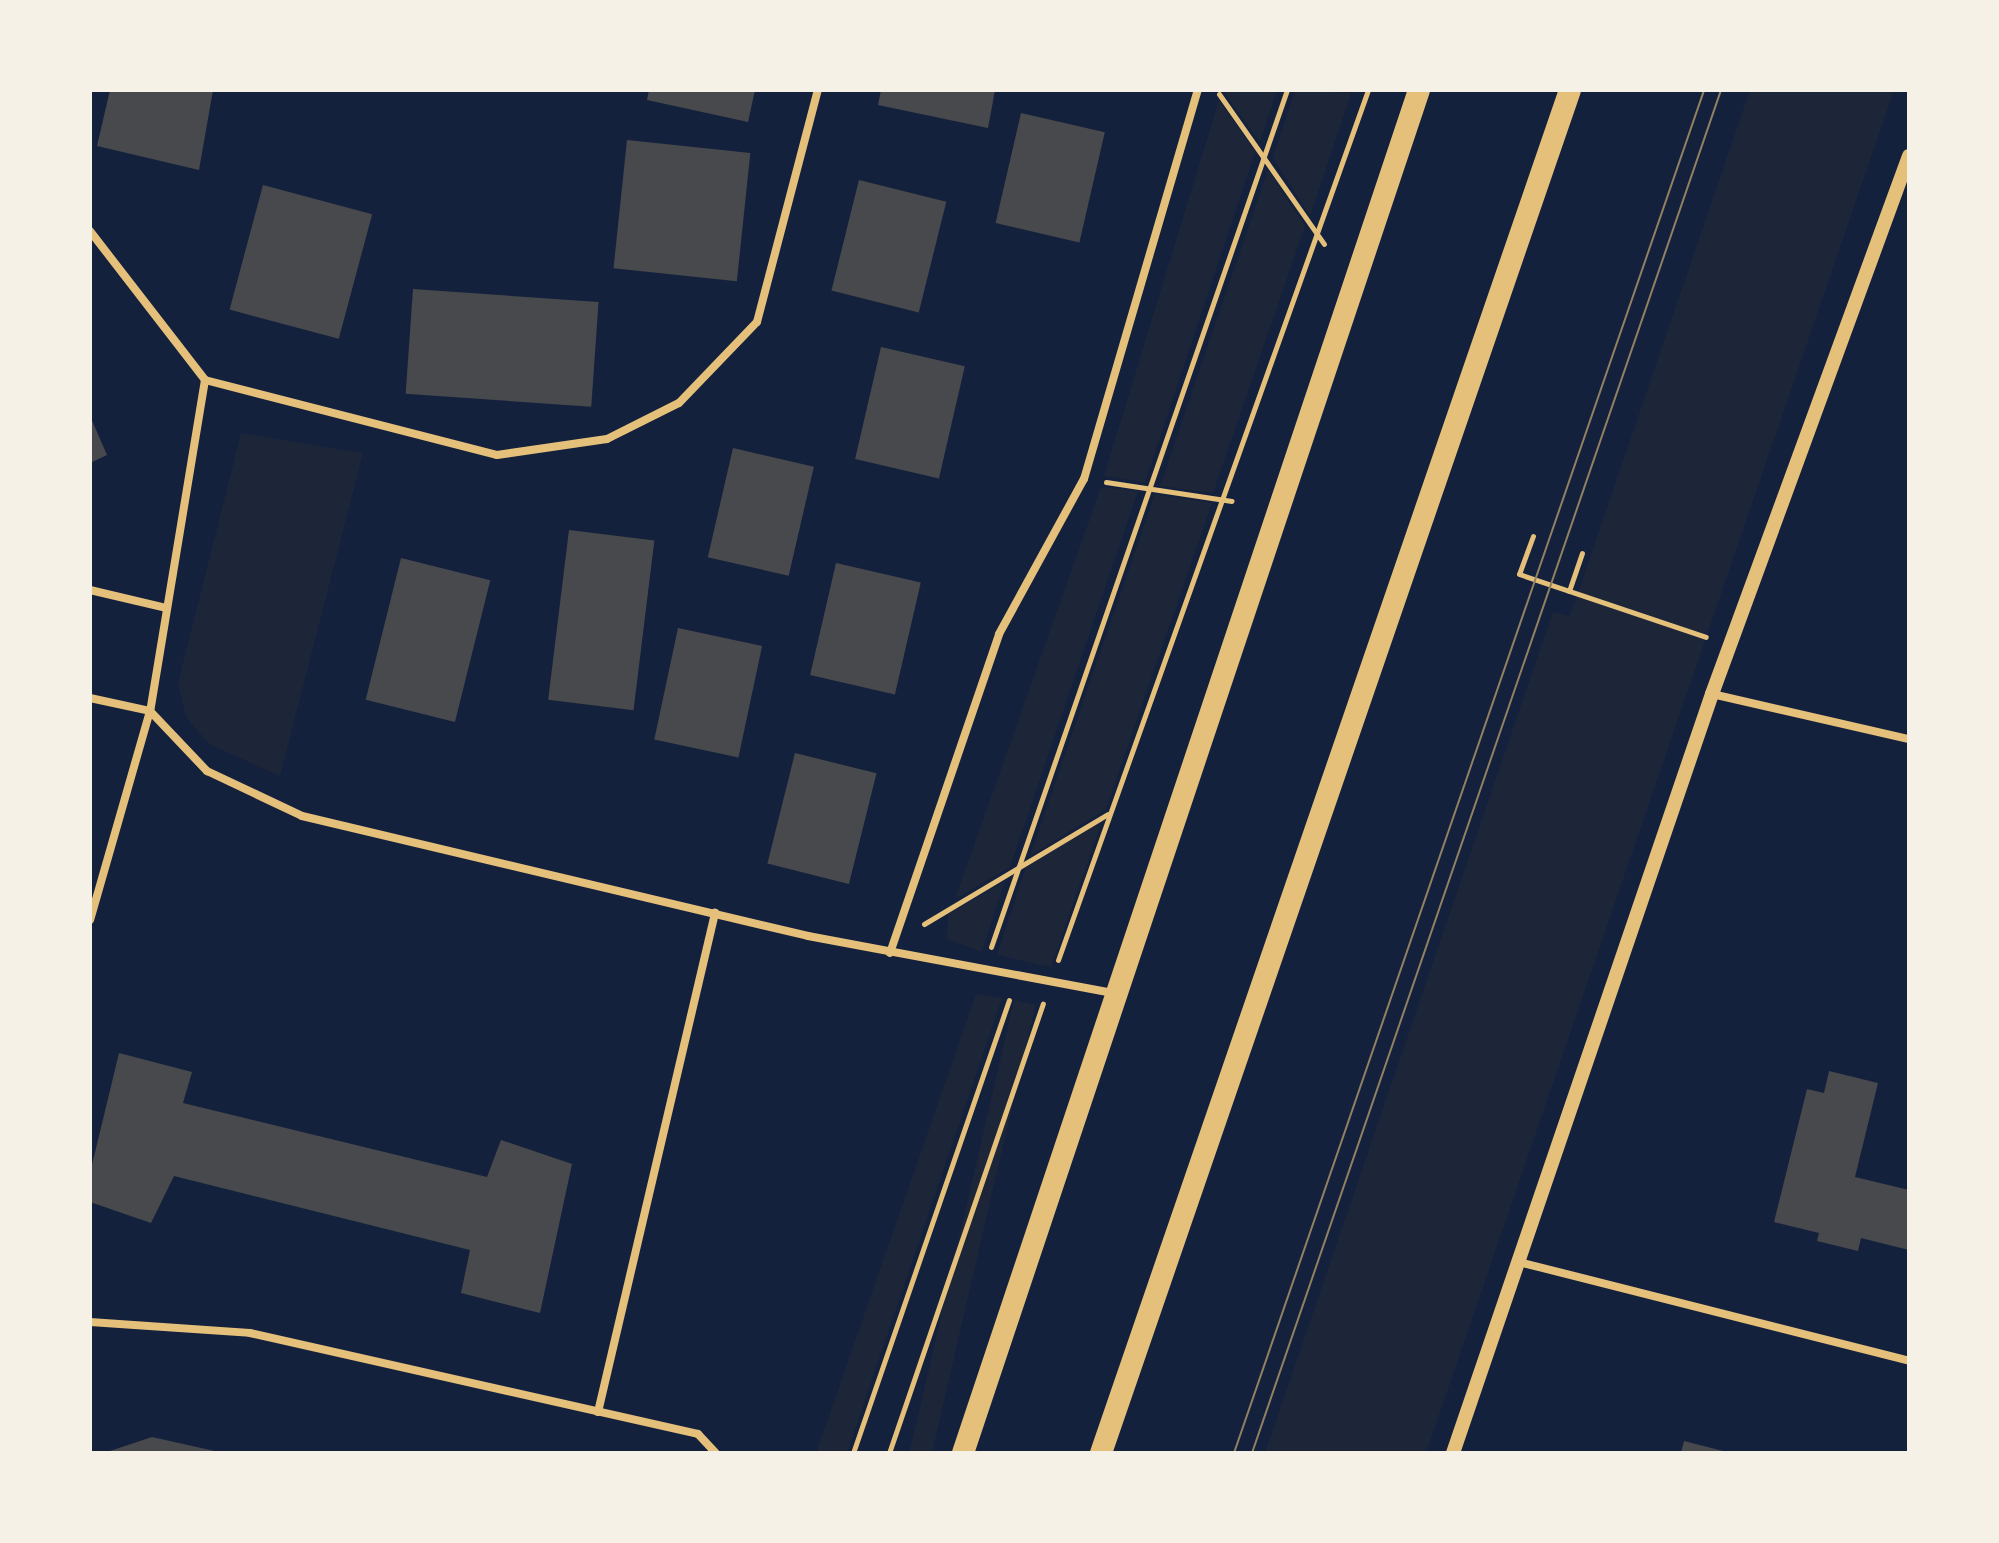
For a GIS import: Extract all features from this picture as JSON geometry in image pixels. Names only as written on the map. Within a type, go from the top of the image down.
[{"type":"highway","points":[[963,1453],[1419,90]]},
{"type":"highway","points":[[1101,1453],[1570,90]]},
{"type":"street","points":[[90,231],[205,380],[497,455],[607,439],[679,403],[757,322],[818,90]]},
{"type":"street","points":[[890,953],[999,634],[1084,479],[1198,90]]},
{"type":"street","points":[[1453,1453],[1712,694],[1904,188],[1909,156]]},
{"type":"street","points":[[90,920],[150,711],[205,380]]},
{"type":"street","points":[[90,590],[167,608]]},
{"type":"street","points":[[1712,694],[1909,739]]},
{"type":"street","points":[[90,698],[150,711],[207,771],[302,816],[890,953],[1118,994]]},
{"type":"street","points":[[598,1412],[715,913]]},
{"type":"street","points":[[1519,1262],[1909,1361]]},
{"type":"street","points":[[90,1322],[250,1333],[698,1434],[716,1453]]},
{"type":"path","points":[[1217,90],[1324,244]]},
{"type":"path","points":[[987,957],[1287,90]]},
{"type":"path","points":[[1056,965],[1368,90]]},
{"type":"path","points":[[1084,479],[1232,501]]},
{"type":"path","points":[[1533,536],[1519,574],[1730,645]]},
{"type":"path","points":[[1569,591],[1582,553]]},
{"type":"path","points":[[893,943],[1109,814]]},
{"type":"path","points":[[853,1453],[1009,1000]]},
{"type":"path","points":[[889,1453],[1039,1017]]},
{"type":"shaded area","points":[[1222,90],[1277,90],[1260,142]]},
{"type":"shaded area","points":[[1295,90],[1351,93],[1310,216],[1273,158]]},
{"type":"shaded area","points":[[1750,90],[1894,90],[1426,1453],[1265,1453],[1553,612],[1570,616]]},
{"type":"shaded area","points":[[1219,100],[1255,152],[1145,482],[1104,476]]},
{"type":"shaded area","points":[[1268,170],[1305,226],[1213,493],[1160,486]]},
{"type":"shaded area","points":[[241,433],[363,453],[280,776],[209,744],[186,717],[178,683]]},
{"type":"shaded area","points":[[1101,487],[1138,491],[1010,867],[955,899]]},
{"type":"shaded area","points":[[1155,494],[1212,503],[1106,809],[1030,856]]},
{"type":"shaded area","points":[[1102,821],[1051,967],[997,955],[1026,867]]},
{"type":"shaded area","points":[[1004,882],[982,952],[947,939],[948,914]]},
{"type":"shaded area","points":[[976,994],[1002,998],[847,1453],[816,1453]]},
{"type":"shaded area","points":[[1014,1000],[1035,1005],[932,1453],[909,1453]]},
{"type":"building","points":[[110,90],[213,90],[199,170],[97,146]]},
{"type":"building","points":[[649,90],[755,90],[748,122],[647,100]]},
{"type":"building","points":[[881,90],[995,90],[988,128],[878,105]]},
{"type":"building","points":[[1021,113],[1105,132],[1079,242],[996,223]]},
{"type":"building","points":[[627,140],[750,153],[737,281],[614,268]]},
{"type":"building","points":[[859,180],[946,202],[919,312],[831,291]]},
{"type":"building","points":[[263,185],[372,214],[339,339],[230,310]]},
{"type":"building","points":[[413,289],[599,302],[591,407],[406,394]]},
{"type":"building","points":[[881,347],[965,366],[939,478],[855,459]]},
{"type":"building","points":[[90,416],[107,455],[90,463]]},
{"type":"building","points":[[733,448],[814,467],[789,576],[708,557]]},
{"type":"building","points":[[569,530],[654,540],[634,710],[548,700]]},
{"type":"building","points":[[401,558],[490,580],[455,722],[366,700]]},
{"type":"building","points":[[836,563],[921,583],[895,695],[810,675]]},
{"type":"building","points":[[678,628],[762,646],[738,757],[654,740]]},
{"type":"building","points":[[795,753],[877,773],[849,884],[767,864]]},
{"type":"building","points":[[119,1053],[192,1072],[183,1103],[487,1177],[501,1140],[572,1164],[540,1313],[461,1293],[470,1250],[174,1176],[151,1223],[90,1202],[90,1173]]},
{"type":"building","points":[[1829,1071],[1878,1083],[1855,1177],[1909,1190],[1909,1250],[1861,1238],[1858,1251],[1817,1241],[1819,1233],[1774,1222],[1807,1089],[1824,1093]]},
{"type":"building","points":[[152,1437],[219,1452],[219,1453],[104,1453]]},
{"type":"building","points":[[1684,1441],[1727,1452],[1727,1453],[1681,1453]]},
{"type":"tram line","points":[[1234,1453],[1704,90]]},
{"type":"tram line","points":[[1252,1453],[1721,90]]}]
